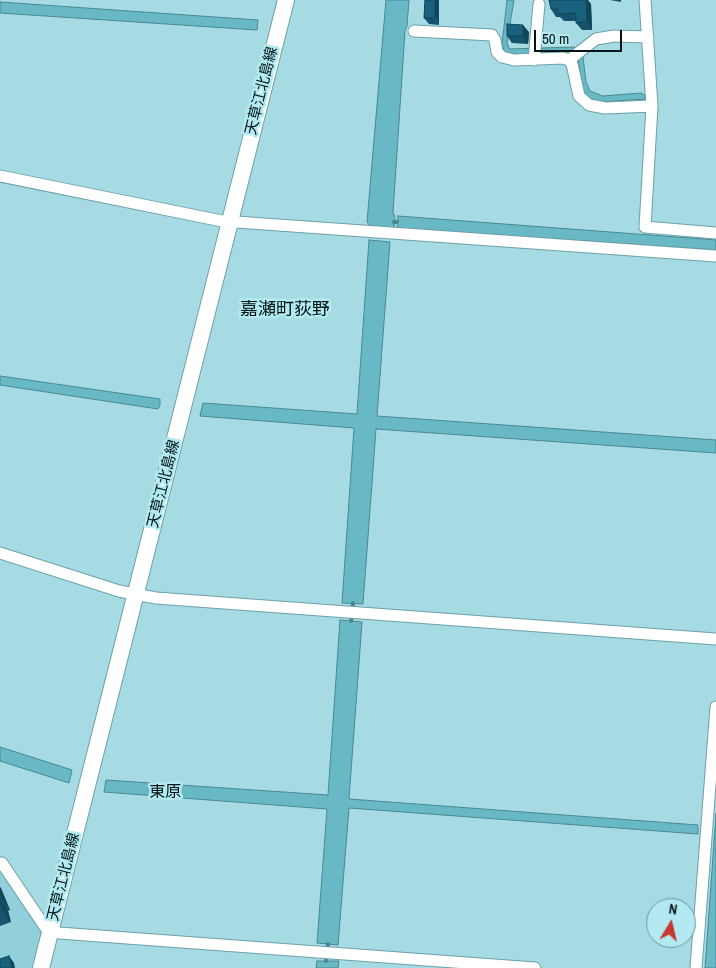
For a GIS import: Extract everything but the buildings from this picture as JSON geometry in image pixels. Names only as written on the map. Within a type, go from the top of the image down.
[{"type":"street","name":"天草江北島線","points":[[41,968],[286,0]]},
{"type":"street","points":[[645,0],[652,106],[645,228],[716,233]]},
{"type":"street","points":[[534,60],[539,4]]},
{"type":"street","points":[[414,31],[492,35],[497,52],[502,57],[514,60],[563,58],[575,55],[596,39],[614,36],[648,37]]},
{"type":"street","points":[[575,55],[572,64],[579,96],[589,105],[605,108],[652,106]]},
{"type":"street","points":[[0,176],[213,220],[716,256]]},
{"type":"street","points":[[0,553],[136,595],[716,639]]},
{"type":"street","points":[[696,968],[716,707]]},
{"type":"street","points":[[0,865],[2,864],[45,927],[59,933],[534,968]]},
{"type":"shaded area","points":[[386,0],[409,0],[405,31],[393,213],[395,216],[394,228],[370,226],[367,222]]},
{"type":"shaded area","points":[[507,0],[514,0],[507,42],[509,49],[574,47],[578,49],[583,57],[586,82],[590,91],[603,96],[641,93],[645,95],[645,99],[602,102],[591,99],[583,92],[578,59],[576,54],[570,51],[521,55],[504,52],[502,44]]},
{"type":"shaded area","points":[[0,2],[258,20],[257,30],[0,13]]},
{"type":"shaded area","points":[[398,216],[716,240],[716,250],[397,228]]},
{"type":"shaded area","points":[[369,240],[390,242],[377,416],[716,440],[716,453],[376,429],[363,604],[342,603],[354,428],[200,416],[203,403],[357,414]]},
{"type":"shaded area","points":[[0,376],[160,399],[160,405],[158,409],[0,385]]},
{"type":"shaded area","points":[[340,620],[362,622],[349,799],[698,825],[698,834],[349,808],[338,945],[317,943],[327,809],[104,792],[106,780],[328,795]]},
{"type":"shaded area","points":[[0,747],[72,770],[69,783],[0,761]]},
{"type":"shaded area","points":[[716,814],[716,968],[705,968]]},
{"type":"shaded area","points":[[0,869],[42,929],[32,968],[0,968]]},
{"type":"shaded area","points":[[317,961],[339,961],[338,968],[316,968]]},
{"type":"waterway","points":[[351,621],[353,603]]},
{"type":"waterway","points":[[326,961],[328,944]]},
{"type":"district","name":"嘉瀬町荻野","points":[[285,310]]},
{"type":"district","name":"東原","points":[[165,793]]}]
